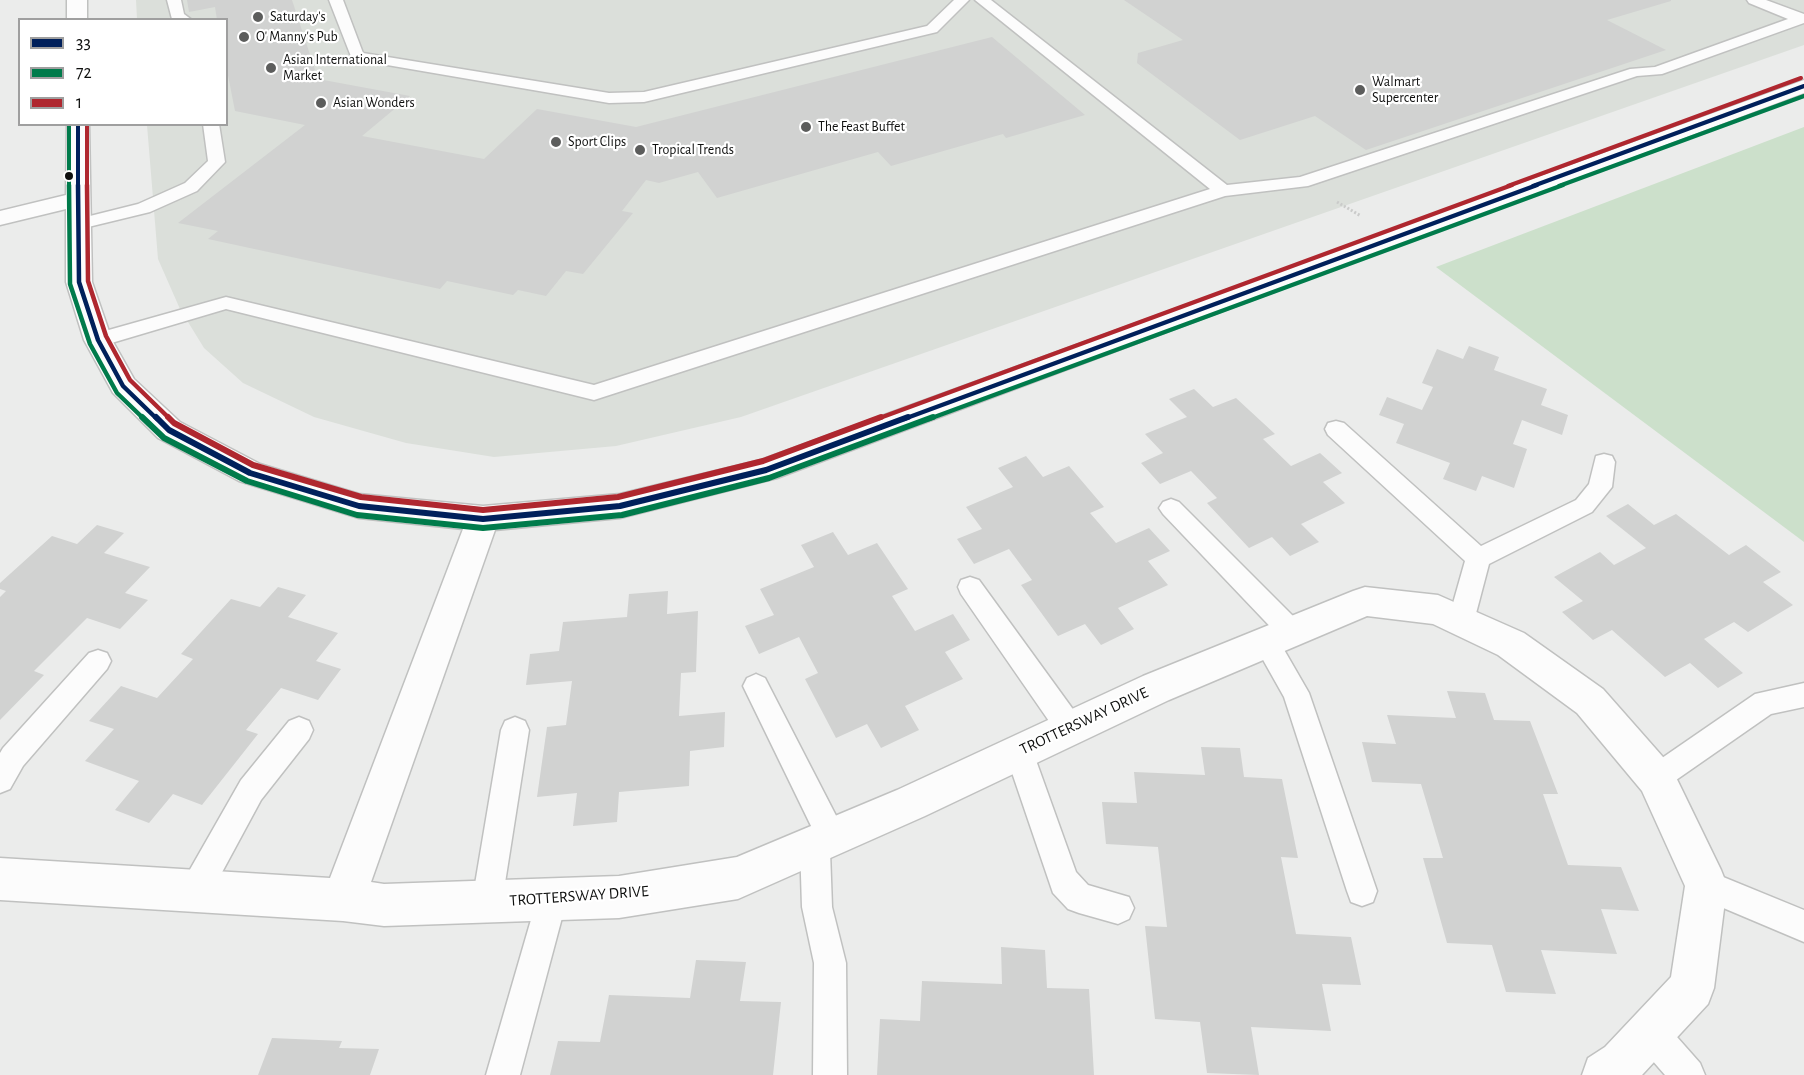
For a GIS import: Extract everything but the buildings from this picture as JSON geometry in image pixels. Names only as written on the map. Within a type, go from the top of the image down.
[{"type":"street","points":[[76,0],[77,18]]},
{"type":"street","points":[[78,126],[79,282],[98,340],[123,386],[169,430],[250,473],[359,506],[483,519],[620,507],[766,471],[1804,86]]},
{"type":"street","points":[[0,218],[80,212]]},
{"type":"street","points":[[343,900],[483,519]]},
{"type":"street","name":"TROTTERSWAY DRIVE","points":[[0,879],[343,900],[384,905],[619,897],[738,878],[824,841],[1156,688],[1365,601],[1438,610],[1511,644],[1590,701],[1656,778],[1706,885]]},
{"type":"street","points":[[1605,1075],[1621,1063],[1692,987],[1706,885]]},
{"type":"lane","points":[[174,0],[177,16],[181,18]]},
{"type":"lane","points":[[336,0],[357,56],[609,98],[644,97],[932,29],[962,0]]},
{"type":"lane","points":[[982,0],[1223,191]]},
{"type":"lane","points":[[1754,0],[1802,19]]},
{"type":"lane","points":[[98,340],[226,303],[594,393],[1223,191],[1302,182],[1635,72],[1657,71],[1802,19]]},
{"type":"lane","points":[[80,212],[144,208],[191,187],[217,162],[211,126]]},
{"type":"lane","points":[[1336,429],[1478,558]]},
{"type":"lane","points":[[1461,621],[1478,558],[1584,506],[1600,487],[1604,462]]},
{"type":"lane","points":[[1171,508],[1278,637],[1362,891]]},
{"type":"lane","points":[[970,587],[1070,728]]},
{"type":"lane","points":[[0,780],[13,757],[98,661]]},
{"type":"lane","points":[[756,686],[824,841],[817,907],[830,963],[830,1075]]},
{"type":"lane","points":[[1656,778],[1765,703],[1804,695]]},
{"type":"lane","points":[[195,891],[251,790],[299,730]]},
{"type":"lane","points":[[487,902],[515,730]]},
{"type":"lane","points":[[1019,752],[1064,882],[1079,898],[1118,908]]},
{"type":"lane","points":[[1706,885],[1804,926]]},
{"type":"lane","points":[[503,1075],[552,899]]},
{"type":"lane","points":[[1650,1032],[1688,1075]]},
{"type":"shaded area","points":[[136,0],[1804,0],[1804,45],[741,417],[616,446],[494,457],[406,443],[314,417],[243,383],[204,348],[180,309],[158,259],[147,126],[228,126],[228,18],[137,18]]},
{"type":"green space","points":[[1804,127],[1804,542],[1436,267]]},
{"type":"transit line","name":"1","points":[[87,126],[88,281],[106,336],[130,380],[174,423],[253,465],[361,497],[483,510],[618,497],[763,461],[1801,78]]},
{"type":"transit line","name":"33","points":[[78,126],[79,282],[98,340],[123,386],[169,430],[250,473],[359,506],[483,519],[620,506],[766,470],[1804,86]]},
{"type":"transit line","name":"72","points":[[69,126],[70,284],[90,344],[117,393],[164,438],[247,481],[357,515],[483,528],[622,515],[769,478],[1804,96]]},
{"type":"place","name":"Saturday's","points":[[258,17]]},
{"type":"place","name":"O' Manny's Pub","points":[[244,37]]},
{"type":"place","name":"Asian International Market","points":[[271,68]]},
{"type":"place","name":"Walmart Supercenter","points":[[1360,90]]},
{"type":"place","name":"Asian Wonders","points":[[321,103]]},
{"type":"place","name":"The Feast Buffet","points":[[806,127]]},
{"type":"place","name":"Sport Clips","points":[[556,142]]},
{"type":"place","name":"Tropical Trends","points":[[640,150]]}]
